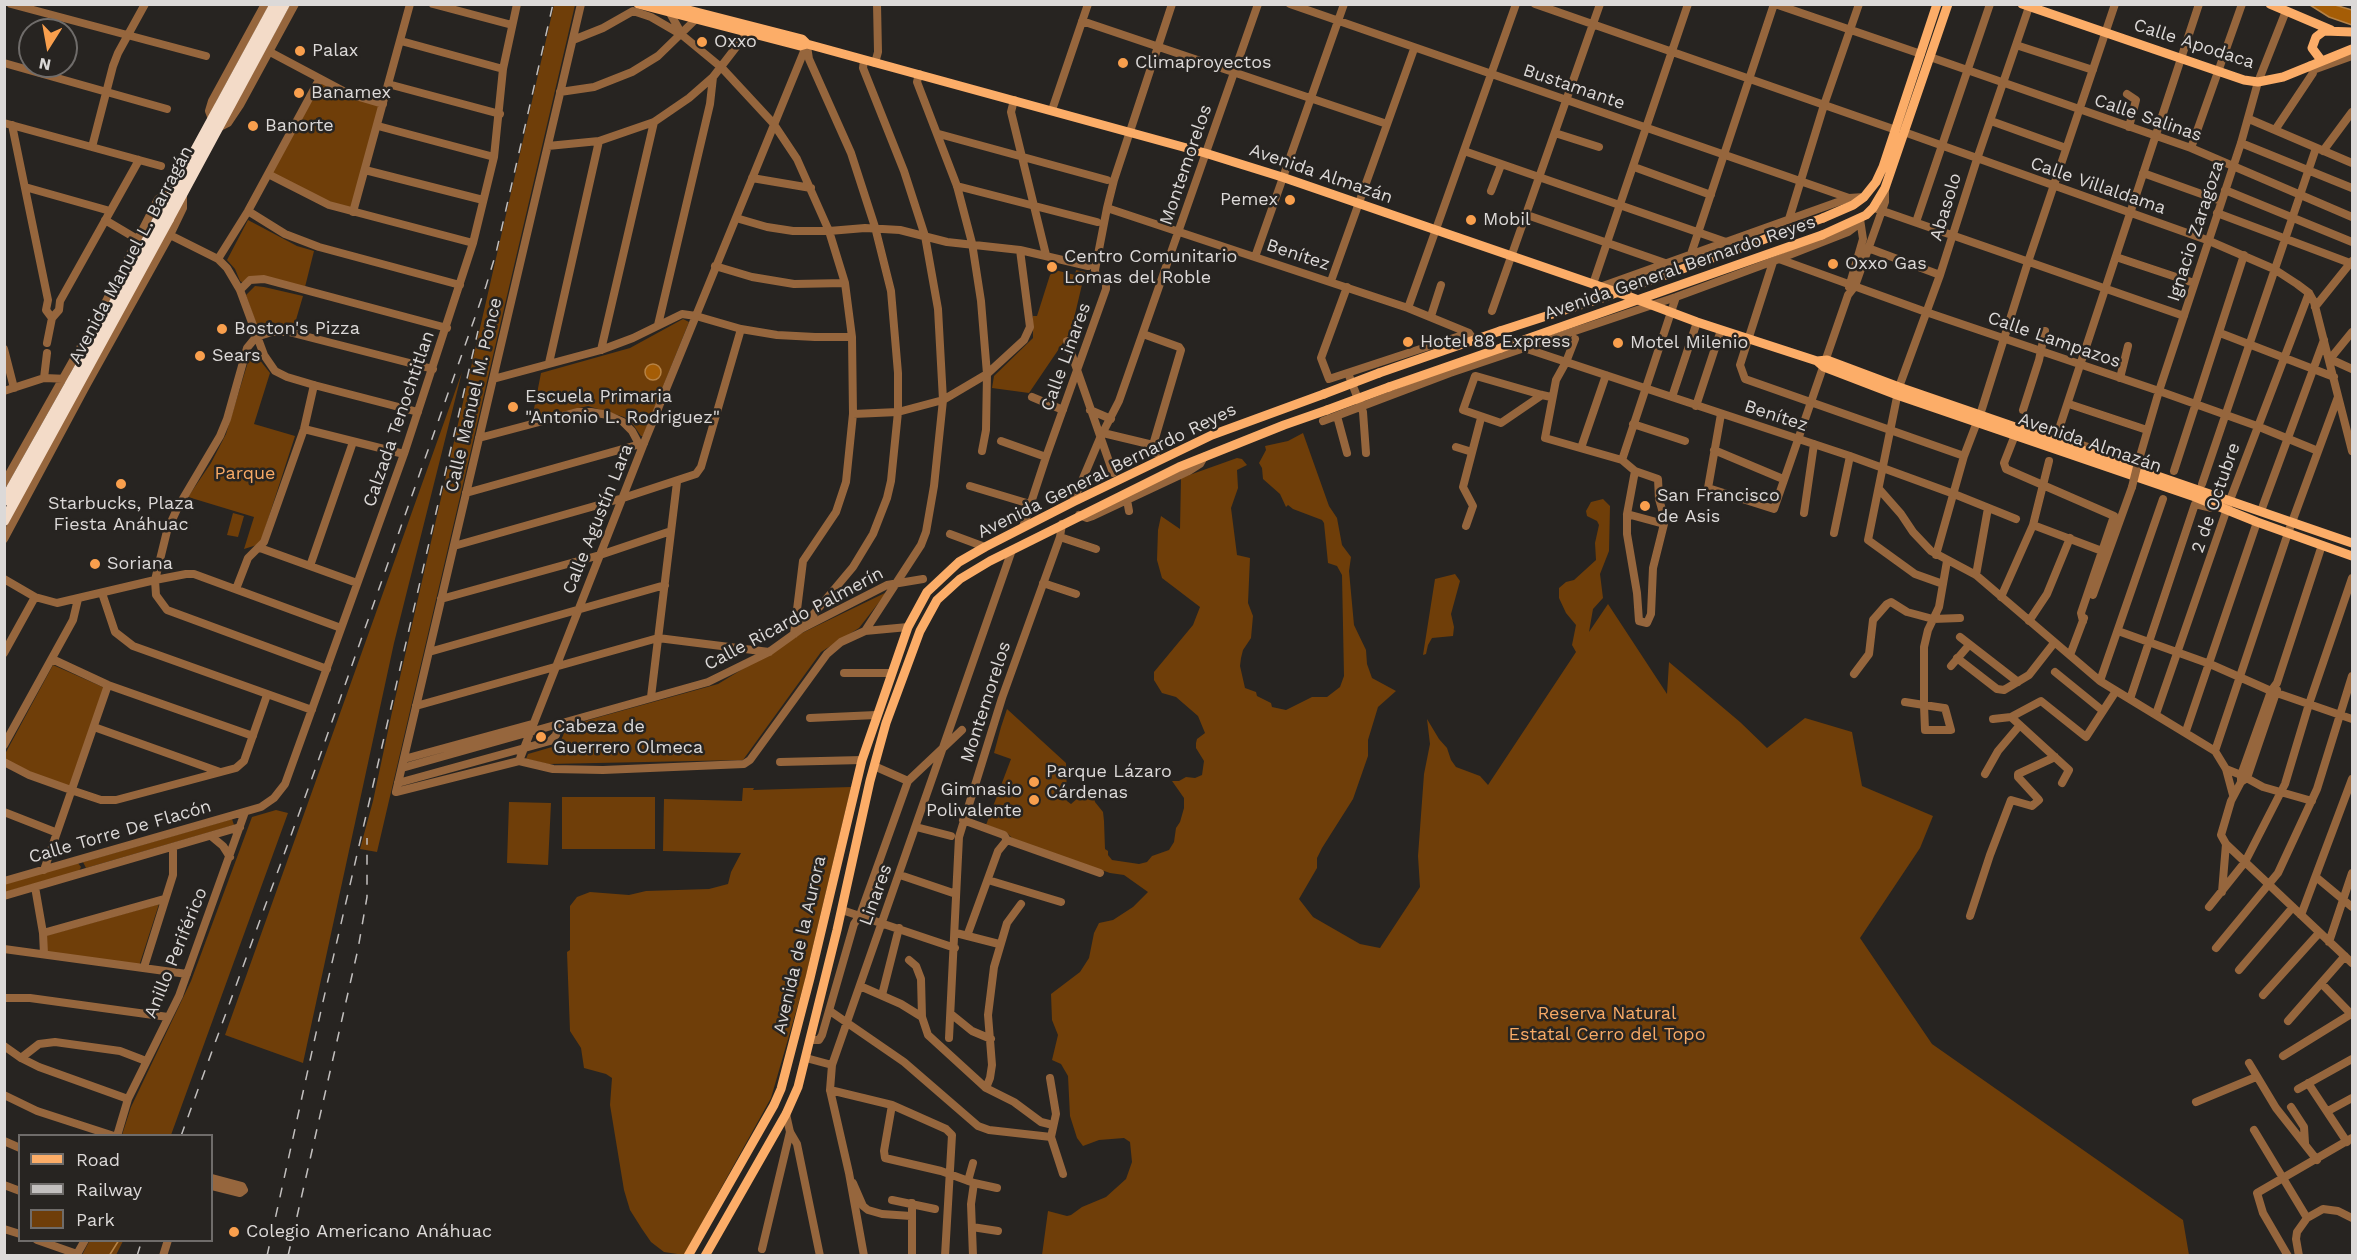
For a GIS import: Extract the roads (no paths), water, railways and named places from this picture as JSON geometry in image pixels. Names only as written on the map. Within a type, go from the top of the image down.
[{"type":"highway","name":"Avenida Manuel L. Barragán","points":[[232,94],[275,4]]},
{"type":"highway","name":"Avenida Manuel L. Barragán","points":[[4,521],[178,191],[285,4]]},
{"type":"highway","name":"Avenida Manuel L. Barragán","points":[[4,501],[164,217]]},
{"type":"main road","points":[[677,4],[686,10]]},
{"type":"main road","name":"Avenida General Bernardo Reyes","points":[[920,631],[937,600],[955,583],[990,561],[1179,467],[1284,425],[1389,387],[1449,370],[1501,348],[1822,235],[1877,209],[1925,55],[1937,4]]},
{"type":"main road","name":"Avenida General Bernardo Reyes","points":[[1925,55],[1948,4]]},
{"type":"main road","points":[[2270,4],[2331,30],[2352,32]]},
{"type":"main road","name":"Calle Apodaca","points":[[2027,5],[2244,80],[2258,82],[2283,77],[2312,67],[2321,60],[2352,49]]},
{"type":"main road","name":"Avenida Almazán","points":[[636,8],[686,10],[802,39],[807,44],[1130,131],[1282,177],[1650,306],[1823,363],[1979,419],[2015,435],[2195,497],[2226,511],[2352,556]]},
{"type":"main road","name":"Avenida Almazán","points":[[668,10],[800,46],[807,44]]},
{"type":"main road","points":[[2321,60],[2313,51],[2313,42],[2319,34],[2331,30]]},
{"type":"main road","name":"Avenida General Bernardo Reyes","points":[[908,627],[931,587],[952,567],[1023,527],[1202,440],[1472,336],[1500,331],[1602,298],[1853,205],[1864,197],[1876,182],[1900,131]]},
{"type":"main road","points":[[1420,357],[1418,368],[1427,375]]},
{"type":"main road","points":[[1278,410],[1287,414],[1284,425]]},
{"type":"main road","name":"Avenida Almazán","points":[[1979,419],[2027,431],[2352,543]]},
{"type":"main road","name":"Avenida de la Aurora","points":[[688,1256],[774,1105],[785,1077],[862,760],[908,627]]},
{"type":"main road","name":"Avenida de la Aurora","points":[[705,1256],[786,1114],[798,1087],[842,910],[874,766],[886,723],[920,631]]},
{"type":"main road","points":[[810,978],[814,987],[819,989],[823,987]]},
{"type":"main road","points":[[802,1011],[809,1008],[817,1015]]},
{"type":"street","points":[[11,4],[206,56]]},
{"type":"street","points":[[92,147],[118,53],[145,4]]},
{"type":"street","points":[[265,4],[212,101],[209,111],[215,124],[228,123],[295,4]]},
{"type":"street","points":[[353,212],[410,4]]},
{"type":"street","points":[[433,4],[512,25]]},
{"type":"street","name":"Calzada Tenochtitlan","points":[[245,812],[268,803],[280,792],[327,669],[447,328],[473,243],[494,157],[503,69],[517,4]]},
{"type":"street","name":"Calle Manuel M. Ponce","points":[[519,761],[396,792],[581,4]]},
{"type":"street","points":[[875,63],[878,52],[878,4]]},
{"type":"street","points":[[1052,110],[1088,4]]},
{"type":"street","points":[[1130,131],[1173,4]]},
{"type":"street","name":"Montemorelos","points":[[1073,502],[1101,435],[1111,419],[1143,334],[1258,4]]},
{"type":"street","name":"Bustamante","points":[[1290,4],[1414,49],[1849,198]]},
{"type":"street","points":[[1255,257],[1344,4]]},
{"type":"street","points":[[1407,308],[1516,4]]},
{"type":"street","name":"Calle Villaldama","points":[[1534,4],[2207,240],[2274,269],[2309,293]]},
{"type":"street","points":[[1492,311],[1600,4]]},
{"type":"street","points":[[1597,286],[1608,243],[1688,4]]},
{"type":"street","points":[[1691,254],[1774,4]]},
{"type":"street","name":"Calle Salinas","points":[[1774,4],[2191,148],[2352,217]]},
{"type":"street","points":[[1789,219],[1824,105],[1859,4]]},
{"type":"street","points":[[1916,222],[1990,4]]},
{"type":"street","points":[[1936,555],[1964,456],[1979,419],[2028,262],[2115,4]]},
{"type":"street","points":[[2060,431],[2199,4]]},
{"type":"street","points":[[2191,148],[2242,4]]},
{"type":"street","name":"Abasolo","points":[[1943,584],[1915,573],[1869,542],[1898,391],[1940,275],[2027,5]]},
{"type":"street","points":[[573,40],[609,26],[636,8],[682,35],[722,68],[773,123],[797,159],[829,231],[845,283],[852,337],[854,414],[848,472],[843,492],[836,512],[803,561],[797,631]]},
{"type":"street","points":[[668,10],[682,35]]},
{"type":"street","name":"Ignacio Zaragoza","points":[[2083,621],[2132,487],[2159,391],[2207,240],[2241,143],[2258,82],[2286,11]]},
{"type":"street","points":[[560,92],[594,87],[632,72],[658,56],[696,19]]},
{"type":"street","points":[[1082,21],[1387,124]]},
{"type":"street","points":[[548,146],[599,141],[654,122],[689,98],[713,77],[747,33]]},
{"type":"street","points":[[401,41],[503,69]]},
{"type":"street","points":[[797,631],[863,552],[882,514],[891,481],[898,412],[898,373],[891,291],[875,227],[851,153],[810,59],[807,44]]},
{"type":"street","name":"Calle Agustín Lara","points":[[519,761],[642,446],[807,44]]},
{"type":"street","points":[[2016,45],[2093,70]]},
{"type":"street","points":[[1331,281],[1414,49]]},
{"type":"street","points":[[270,52],[349,94],[383,104]]},
{"type":"street","name":"Calle Apodaca","points":[[2312,67],[2352,56]]},
{"type":"street","points":[[864,60],[863,68],[904,171],[925,236],[938,309],[943,400],[934,486],[925,536],[865,630]]},
{"type":"street","points":[[4,63],[167,109]]},
{"type":"street","points":[[2275,130],[2294,103],[2312,67]]},
{"type":"street","points":[[919,74],[917,82],[939,134],[957,186],[972,243],[981,302],[987,374],[986,430],[982,451]]},
{"type":"street","points":[[658,325],[710,104],[713,77]]},
{"type":"street","points":[[218,260],[248,211],[319,80]]},
{"type":"street","points":[[388,84],[500,114]]},
{"type":"street","points":[[2127,94],[2136,100],[2129,127]]},
{"type":"street","points":[[1014,100],[1011,112],[1046,255]]},
{"type":"street","points":[[2202,483],[2308,170],[2320,149],[2352,112]]},
{"type":"street","points":[[2248,119],[2352,163]]},
{"type":"street","points":[[1991,121],[2066,148]]},
{"type":"street","points":[[601,350],[654,122]]},
{"type":"street","points":[[8,124],[161,165]]},
{"type":"street","points":[[8,124],[26,187],[48,300],[46,310],[52,318]]},
{"type":"street","points":[[378,126],[494,157]]},
{"type":"street","name":"Calle Linares","points":[[1023,527],[1106,289],[1106,284],[1096,277],[1095,270],[1107,208],[1130,131]]},
{"type":"street","points":[[1556,133],[1599,147]]},
{"type":"street","points":[[939,134],[1107,180]]},
{"type":"street","points":[[549,363],[599,141]]},
{"type":"street","points":[[2241,143],[2352,188]]},
{"type":"street","points":[[1464,151],[1726,242]]},
{"type":"street","points":[[47,343],[52,318],[59,310],[60,301],[139,160]]},
{"type":"street","points":[[1491,192],[1501,165]]},
{"type":"street","points":[[1634,167],[1711,195]]},
{"type":"street","points":[[365,170],[483,200]]},
{"type":"street","points":[[2143,173],[2221,201]]},
{"type":"street","points":[[268,174],[318,201],[473,243]]},
{"type":"street","points":[[752,178],[811,188]]},
{"type":"street","points":[[957,186],[1097,222]]},
{"type":"street","points":[[26,187],[110,211]]},
{"type":"street","points":[[2225,190],[2352,242]]},
{"type":"street","points":[[4,483],[102,309],[158,199],[178,191],[182,211],[4,539]]},
{"type":"street","points":[[1597,286],[1635,275],[1849,198],[1864,197]]},
{"type":"street","name":"Benítez","points":[[1107,208],[1431,316],[1472,336]]},
{"type":"street","points":[[1721,414],[1708,487],[1773,510],[1812,402],[1823,363],[1868,248],[1877,209],[2184,316]]},
{"type":"street","points":[[248,211],[285,234],[311,245],[460,285]]},
{"type":"street","points":[[2217,213],[2351,262],[2315,308]]},
{"type":"street","points":[[1527,215],[1665,263]]},
{"type":"street","points":[[736,218],[767,227],[793,231],[875,227],[947,242],[1020,250],[1088,266]]},
{"type":"street","points":[[1323,421],[1449,370],[1524,348],[1665,301],[1776,260],[1848,232],[1856,226],[1859,219]]},
{"type":"street","points":[[1852,285],[1863,239],[1859,219]]},
{"type":"street","points":[[105,220],[137,239]]},
{"type":"street","points":[[170,234],[218,260],[227,268],[240,290],[264,355],[275,371],[286,377],[418,412]]},
{"type":"street","points":[[1868,248],[1940,275]]},
{"type":"street","points":[[854,414],[898,412],[943,400],[987,374],[1024,340],[1029,332],[1030,323],[1020,250]]},
{"type":"street","points":[[2174,471],[2244,255]]},
{"type":"street","points":[[2116,257],[2194,283]]},
{"type":"street","points":[[1776,260],[1740,365],[1745,379],[1964,456]]},
{"type":"street","name":"Calle Lampazos","points":[[1776,260],[2159,391],[2289,438],[2318,451]]},
{"type":"street","points":[[715,266],[752,277],[794,284],[845,283]]},
{"type":"street","points":[[1635,275],[1636,286],[1642,295],[1652,300],[1665,301]]},
{"type":"street","points":[[240,290],[250,280],[264,279],[447,328]]},
{"type":"street","points":[[1431,316],[1441,285]]},
{"type":"street","points":[[1347,287],[1322,355],[1322,362],[1329,379],[1472,336]]},
{"type":"street","points":[[112,288],[124,299],[136,297]]},
{"type":"street","points":[[2309,293],[2330,359],[2352,444]]},
{"type":"street","name":"2 de Octubre","points":[[2156,714],[2226,511],[2309,293]]},
{"type":"street","points":[[1623,460],[1676,297]]},
{"type":"street","points":[[48,300],[60,301]]},
{"type":"street","points":[[102,309],[107,306],[116,306],[122,312],[123,320]]},
{"type":"street","points":[[493,379],[601,350],[633,338],[682,314],[741,329],[790,336],[852,337]]},
{"type":"street","points":[[1672,397],[1697,322]]},
{"type":"street","points":[[454,546],[677,482],[700,470],[741,329]]},
{"type":"street","points":[[1696,406],[1721,330]]},
{"type":"street","points":[[2023,410],[2041,351],[2044,331]]},
{"type":"street","points":[[327,669],[167,610],[156,595],[155,580],[170,525],[220,436],[247,348],[256,337],[272,332],[289,332],[433,369]]},
{"type":"street","points":[[2330,359],[2352,332]]},
{"type":"street","points":[[2220,333],[2334,377]]},
{"type":"street","points":[[1101,435],[1154,449],[1181,349],[1143,334]]},
{"type":"street","points":[[1575,339],[1566,362],[1557,376],[1545,438],[1623,460],[1635,471],[1658,479],[1659,499],[1665,515],[1653,568],[1649,623],[1639,621],[1637,593],[1627,534],[1635,471]]},
{"type":"street","points":[[2262,511],[2324,339]]},
{"type":"street","points":[[1067,341],[1113,473]]},
{"type":"street","points":[[2120,378],[2128,346]]},
{"type":"street","name":"Benítez","points":[[1524,348],[1850,456],[2016,519]]},
{"type":"street","points":[[4,349],[7,369],[14,388]]},
{"type":"street","points":[[44,378],[47,353]]},
{"type":"street","points":[[2330,359],[2352,369]]},
{"type":"street","points":[[1348,373],[1362,407],[1366,453]]},
{"type":"street","points":[[1581,448],[1606,375]]},
{"type":"street","points":[[1542,395],[1501,423],[1463,410],[1474,376],[1542,395],[1551,398]]},
{"type":"street","points":[[4,391],[44,378],[64,378],[86,386]]},
{"type":"street","points":[[236,589],[248,558],[264,542],[304,429],[314,385]]},
{"type":"street","points":[[2215,751],[2292,521],[2338,396]]},
{"type":"street","points":[[1032,398],[1063,410]]},
{"type":"street","points":[[2069,404],[2148,430]]},
{"type":"street","points":[[1090,410],[1111,419]]},
{"type":"street","points":[[466,493],[642,446],[623,422],[608,415],[591,412],[577,412],[479,438]]},
{"type":"street","points":[[1337,416],[1347,453]]},
{"type":"street","points":[[1466,526],[1473,506],[1463,487],[1481,418]]},
{"type":"street","points":[[1633,424],[1685,441]]},
{"type":"street","points":[[304,429],[404,454]]},
{"type":"street","points":[[2027,431],[2060,431],[2076,443],[2128,460],[2139,461]]},
{"type":"street","points":[[2015,435],[2004,468],[2114,516],[2081,613],[2083,621],[2070,655]]},
{"type":"street","points":[[1000,441],[1046,457]]},
{"type":"street","points":[[310,566],[353,442]]},
{"type":"street","points":[[25,445],[33,444],[41,448],[47,460]]},
{"type":"street","points":[[1804,513],[1815,444]]},
{"type":"street","points":[[1456,447],[1472,452]]},
{"type":"street","points":[[1714,450],[1783,479]]},
{"type":"street","points":[[1834,533],[1850,456]]},
{"type":"street","points":[[1079,515],[1090,517],[1127,500],[1189,471],[1200,464],[1204,457]]},
{"type":"street","points":[[2001,597],[2033,525],[2049,461]]},
{"type":"street","points":[[651,697],[677,482]]},
{"type":"street","points":[[970,486],[1030,504]]},
{"type":"street","points":[[1879,489],[1920,540],[1936,555],[1976,575],[2100,681],[2186,731],[2215,751],[2226,770],[2233,795]]},
{"type":"street","points":[[2100,681],[2163,499]]},
{"type":"street","points":[[1127,500],[1129,511]]},
{"type":"street","points":[[2130,699],[2195,504],[2226,511]]},
{"type":"street","points":[[1976,575],[1988,508]]},
{"type":"street","points":[[1628,514],[1664,524]]},
{"type":"street","points":[[2186,731],[2257,522]]},
{"type":"street","name":"Montemorelos","points":[[949,1038],[959,837],[1002,698],[1060,537],[1062,524]]},
{"type":"street","points":[[2033,525],[2102,551]]},
{"type":"street","points":[[441,599],[600,555],[671,531]]},
{"type":"street","points":[[950,534],[985,547]]},
{"type":"street","points":[[1060,537],[1095,549]]},
{"type":"street","points":[[2029,621],[2047,594],[2070,538]]},
{"type":"street","points":[[2322,545],[2274,692],[2221,831],[2222,839],[2226,844],[2352,963]]},
{"type":"street","points":[[260,548],[357,583]]},
{"type":"street","name":"Linares","points":[[864,1256],[849,1173],[830,1090],[832,1065],[1012,550]]},
{"type":"street","points":[[1905,702],[1924,705],[1945,708],[1952,730],[1925,730],[1924,705],[1924,647],[1933,619],[1940,607],[1947,561]]},
{"type":"street","points":[[4,579],[35,597],[57,603],[155,580],[194,574],[341,628]]},
{"type":"street","points":[[2209,908],[2245,862],[2290,772],[2309,704],[2352,578]]},
{"type":"street","name":"Calle Ricardo Palmerín","points":[[402,768],[529,734],[713,680],[768,652],[797,631],[896,582],[923,579]]},
{"type":"street","points":[[1043,583],[1076,594]]},
{"type":"street","points":[[429,652],[664,585]]},
{"type":"street","points":[[102,593],[112,627],[120,638],[133,645],[312,710]]},
{"type":"street","points":[[828,596],[838,610]]},
{"type":"street","points":[[4,653],[35,597]]},
{"type":"street","points":[[4,745],[72,620],[78,599]]},
{"type":"street","points":[[1854,674],[1869,654],[1874,620],[1889,603],[1907,612],[1933,619],[1960,618]]},
{"type":"street","points":[[519,761],[553,769],[627,769],[744,764],[750,760],[827,654],[841,642],[865,630],[908,627]]},
{"type":"street","points":[[2118,631],[2210,664],[2274,692],[2352,719]]},
{"type":"street","points":[[1960,637],[2018,682]]},
{"type":"street","points":[[416,706],[658,638],[768,652]]},
{"type":"street","points":[[1957,658],[1999,689],[2004,690],[2032,672],[2054,643]]},
{"type":"street","points":[[1951,666],[1969,645]]},
{"type":"street","points":[[52,659],[108,685],[253,736]]},
{"type":"street","points":[[2055,672],[2103,711]]},
{"type":"street","points":[[844,673],[891,673]]},
{"type":"street","points":[[2216,948],[2278,873],[2312,801],[2352,676]]},
{"type":"street","points":[[44,870],[108,685]]},
{"type":"street","points":[[1993,719],[2011,717],[2041,701],[2086,737],[2115,691]]},
{"type":"street","points":[[4,762],[29,775],[71,790],[101,800],[116,800],[236,768],[244,760],[267,695]]},
{"type":"street","points":[[810,718],[876,715]]},
{"type":"street","points":[[2011,717],[2069,771],[2062,783]]},
{"type":"street","points":[[404,759],[532,724]]},
{"type":"street","points":[[398,783],[553,740],[559,724]]},
{"type":"street","points":[[1985,774],[1996,754],[2020,725]]},
{"type":"street","points":[[94,727],[221,772]]},
{"type":"street","points":[[810,1040],[820,1039],[854,924],[860,915],[908,781],[962,730]]},
{"type":"street","points":[[1970,916],[2011,800],[2032,806],[2039,800],[2018,777],[2018,774],[2055,757]]},
{"type":"street","points":[[780,762],[862,760]]},
{"type":"street","points":[[874,766],[908,781]]},
{"type":"street","points":[[2226,770],[2263,787],[2312,801]]},
{"type":"street","points":[[2301,915],[2352,779]]},
{"type":"street","points":[[4,812],[56,832]]},
{"type":"street","name":"Anillo Periférico","points":[[117,1134],[128,1099],[187,974],[245,812]]},
{"type":"street","name":"Calle Torre De Flacón","points":[[4,881],[245,812]]},
{"type":"street","points":[[963,820],[1004,835],[1007,840],[1100,873]]},
{"type":"street","points":[[192,827],[195,841]]},
{"type":"street","name":"Calle Torre De Flacón","points":[[4,896],[240,827]]},
{"type":"street","points":[[916,827],[951,836]]},
{"type":"street","points":[[212,836],[223,846],[230,857]]},
{"type":"street","points":[[967,936],[998,851],[1007,840]]},
{"type":"street","points":[[2222,892],[2226,844]]},
{"type":"street","points":[[144,967],[173,875],[173,848]]},
{"type":"street","points":[[79,860],[83,873]]},
{"type":"street","points":[[2329,942],[2337,924],[2352,873]]},
{"type":"street","points":[[900,875],[956,894]]},
{"type":"street","points":[[2316,877],[2352,907]]},
{"type":"street","points":[[988,880],[1061,902]]},
{"type":"street","points":[[35,888],[43,933],[44,954]]},
{"type":"street","points":[[43,933],[164,899]]},
{"type":"street","points":[[986,1088],[992,1065],[988,1003],[999,944],[1007,923],[1021,904]]},
{"type":"street","points":[[2239,970],[2293,907]]},
{"type":"street","points":[[842,910],[955,948]]},
{"type":"street","points":[[882,995],[900,928]]},
{"type":"street","points":[[956,933],[999,944]]},
{"type":"street","points":[[2263,995],[2319,933]]},
{"type":"street","points":[[4,949],[187,974]]},
{"type":"street","points":[[2288,1021],[2345,956]]},
{"type":"street","points":[[909,960],[916,966],[921,980],[922,1017],[928,1035],[986,1088],[1014,1102],[1041,1122],[1049,1124]]},
{"type":"street","points":[[2283,1056],[2352,1014],[2321,983]]},
{"type":"street","points":[[860,986],[922,1017]]},
{"type":"street","points":[[5,998],[30,998],[168,1017]]},
{"type":"street","points":[[830,1011],[904,1062],[978,1126],[989,1130],[1051,1137]]},
{"type":"street","points":[[951,1014],[972,1031],[991,1039]]},
{"type":"street","points":[[21,1058],[39,1044],[55,1042],[120,1051],[146,1061]]},
{"type":"street","points":[[4,1046],[21,1058],[128,1099]]},
{"type":"street","points":[[806,1058],[832,1065]]},
{"type":"street","points":[[2298,1089],[2352,1059]]},
{"type":"street","points":[[2249,1063],[2276,1108],[2317,1160]]},
{"type":"street","points":[[2196,1102],[2256,1077]]},
{"type":"street","points":[[1050,1078],[1056,1114],[1051,1137],[1063,1174]]},
{"type":"street","points":[[2288,1256],[2263,1213],[2257,1193],[2350,1140],[2308,1083]]},
{"type":"street","points":[[830,1090],[892,1105],[946,1129],[952,1135],[945,1256]]},
{"type":"street","points":[[4,1095],[37,1112],[109,1134]]},
{"type":"street","points":[[2328,1111],[2352,1098]]},
{"type":"street","points":[[892,1105],[884,1151],[885,1158],[948,1173],[971,1182],[997,1188]]},
{"type":"street","points":[[2291,1107],[2304,1127],[2305,1143]]},
{"type":"street","points":[[786,1114],[790,1132],[797,1144],[820,1256]]},
{"type":"street","points":[[2254,1130],[2307,1218]]},
{"type":"street","points":[[762,1249],[790,1132]]},
{"type":"street","points":[[973,1163],[971,1182],[973,1256]]},
{"type":"street","points":[[849,1173],[863,1206],[868,1210],[882,1214],[911,1215]]},
{"type":"street","points":[[892,1200],[935,1209]]},
{"type":"street","points":[[912,1203],[912,1256]]},
{"type":"street","points":[[2299,1256],[2297,1232],[2307,1218],[2323,1209],[2338,1211],[2352,1218]]},
{"type":"street","points":[[972,1227],[998,1231]]},
{"type":"street","points":[[42,1242],[76,1255],[84,1242]]},
{"type":"waterway","points":[[109,1256],[118,1242]]},
{"type":"railway","points":[[182,1134],[316,767],[486,286],[496,253],[553,4]]},
{"type":"railway","points":[[267,1256],[322,1006],[478,331]]},
{"type":"railway","points":[[288,1256],[358,949],[367,897],[367,838]]},
{"type":"railway","points":[[137,1256],[141,1242]]},
{"type":"place","name":"Oxxo","points":[[702,42]]},
{"type":"place","name":"Palax","points":[[300,51]]},
{"type":"place","name":"Climaproyectos","points":[[1123,63]]},
{"type":"place","name":"Banamex","points":[[299,93]]},
{"type":"place","name":"Banorte","points":[[253,126]]},
{"type":"place","name":"Pemex","points":[[1290,200]]},
{"type":"place","name":"Mobil","points":[[1471,220]]},
{"type":"place","name":"Oxxo Gas","points":[[1833,264]]},
{"type":"place","name":"Centro Comunitario Lomas del Roble","points":[[1052,267]]},
{"type":"place","name":"Boston's Pizza","points":[[222,329]]},
{"type":"place","name":"Hotel 88 Express","points":[[1408,342]]},
{"type":"place","name":"Motel Milenio","points":[[1618,343]]},
{"type":"place","name":"Sears","points":[[200,356]]},
{"type":"place","name":"Escuela Primaria \"Antonio L. Rodriguez\"","points":[[513,407]]},
{"type":"place","name":"Starbucks, Plaza Fiesta Anáhuac","points":[[121,484]]},
{"type":"place","name":"San Francisco de Asis","points":[[1645,506]]},
{"type":"place","name":"Soriana","points":[[95,564]]},
{"type":"place","name":"Cabeza de Guerrero Olmeca","points":[[541,737]]},
{"type":"place","name":"Parque Lázaro Cárdenas","points":[[1034,782]]},
{"type":"place","name":"Gimnasio Polivalente","points":[[1034,800]]},
{"type":"place","name":"Colegio Americano Anáhuac","points":[[234,1232]]},
{"type":"park label","name":"Parque","points":[[245,474]]},
{"type":"park label","name":"Reserva Natural Estatal Cerro del Topo","points":[[1607,1024]]}]
